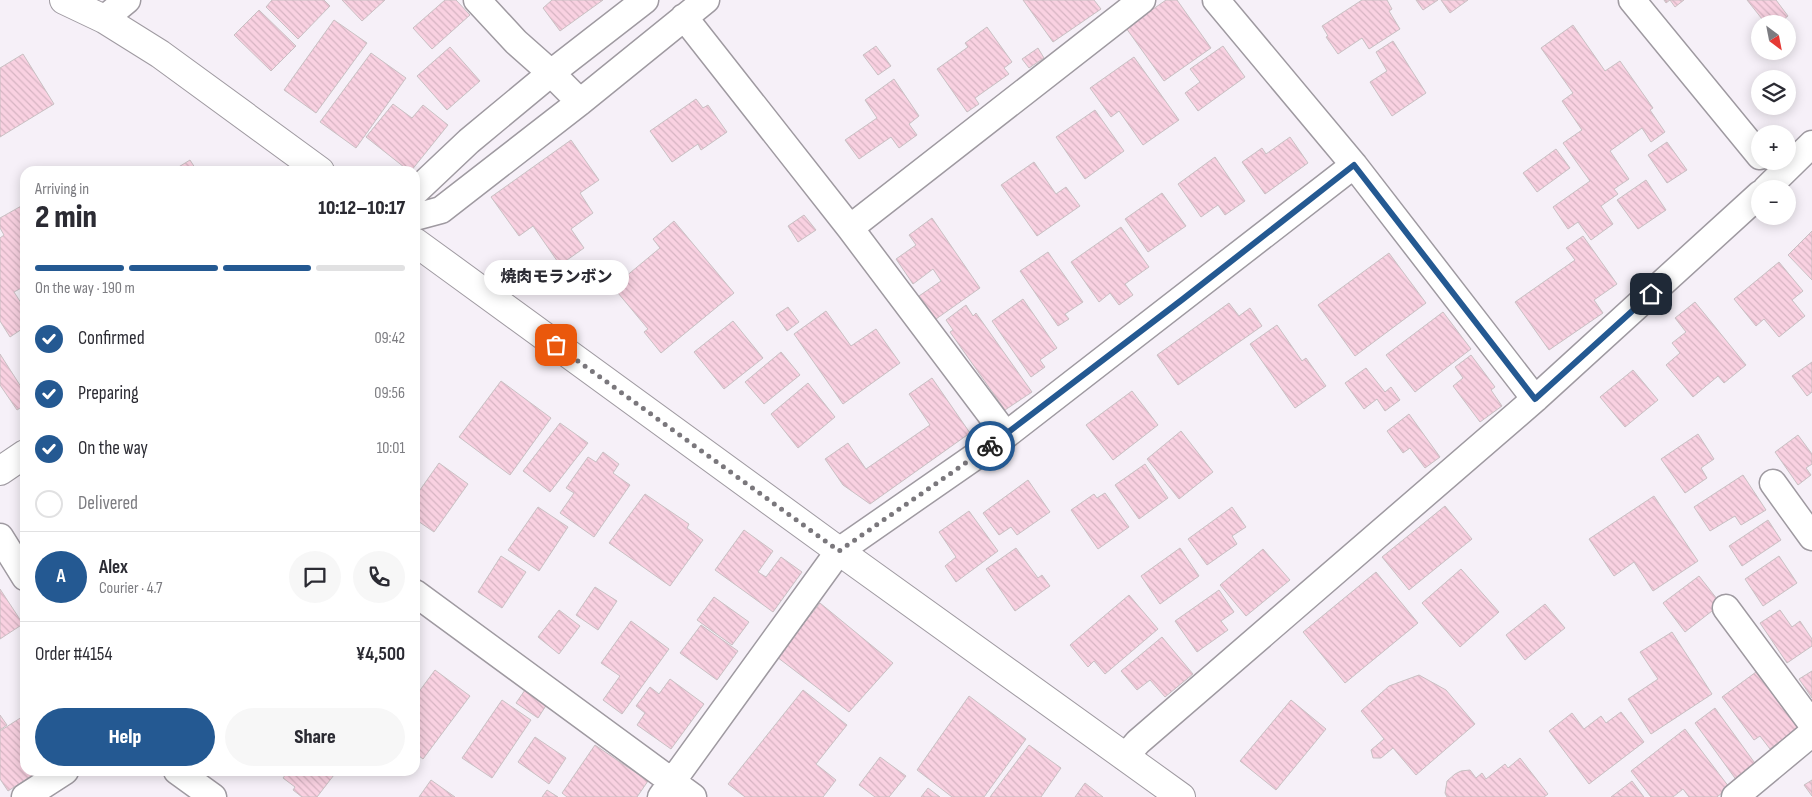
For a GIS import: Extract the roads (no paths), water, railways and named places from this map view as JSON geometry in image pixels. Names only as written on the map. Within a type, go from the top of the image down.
[{"type":"street","points":[[64,0],[104,19],[160,54],[313,166]]},
{"type":"street","points":[[104,19],[127,0]]},
{"type":"street","points":[[477,0],[516,42],[580,102]]},
{"type":"street","points":[[420,187],[469,141],[551,73],[645,0]]},
{"type":"street","points":[[420,216],[441,210],[580,102],[706,0]]},
{"type":"street","points":[[850,228],[1142,0]]},
{"type":"street","points":[[1216,0],[1354,165],[1535,399]]},
{"type":"street","points":[[1632,0],[1751,145]]},
{"type":"street","points":[[684,18],[850,228],[1006,435]]},
{"type":"street","points":[[1767,180],[1812,144]]},
{"type":"street","points":[[667,789],[839,551],[1006,435],[1354,165]]},
{"type":"street","points":[[1125,757],[1138,742],[1535,399],[1751,195]]},
{"type":"street","points":[[420,246],[839,551],[1182,797]]},
{"type":"street","points":[[0,471],[20,457]]},
{"type":"street","points":[[1773,484],[1812,537]]},
{"type":"street","points":[[0,537],[20,569]]},
{"type":"street","points":[[420,597],[667,789],[693,797]]},
{"type":"street","points":[[1726,608],[1812,724]]},
{"type":"street","points":[[1735,797],[1812,733]]},
{"type":"street","points":[[25,797],[56,776]]},
{"type":"street","points":[[184,776],[212,797]]},
{"type":"place","name":"焼肉モランボン","points":[[556,345]]}]
